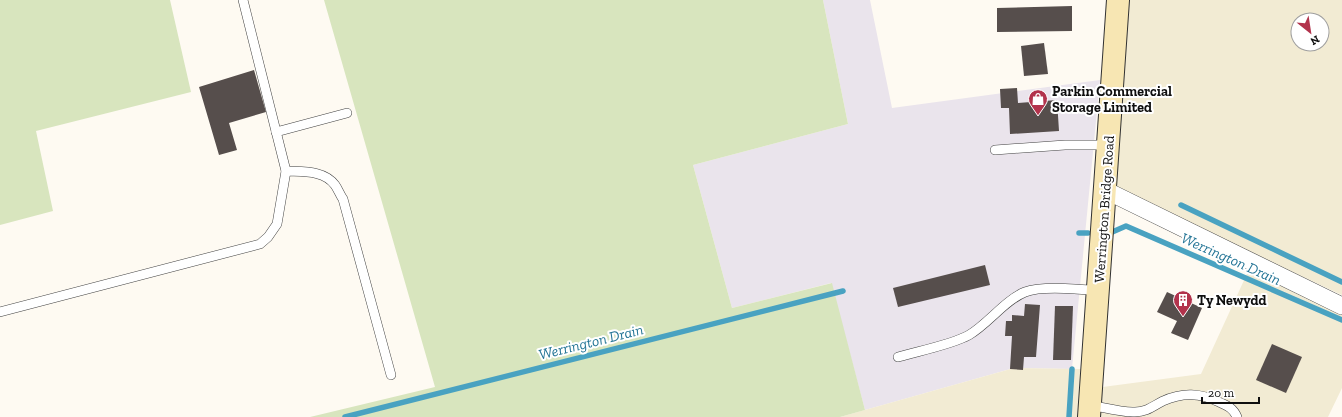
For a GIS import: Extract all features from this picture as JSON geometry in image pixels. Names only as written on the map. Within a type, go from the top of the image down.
[{"type":"street","name":"Werrington Bridge Road","points":[[1089,411],[1109,145],[1118,0]]},
{"type":"street","points":[[1105,190],[1342,306]]},
{"type":"lane","points":[[0,312],[260,244],[268,236],[277,224],[286,171],[244,0]]},
{"type":"lane","points":[[276,132],[347,113]]},
{"type":"lane","points":[[994,150],[1065,145],[1109,145]]},
{"type":"lane","points":[[286,171],[316,173],[326,177],[335,184],[343,199],[391,374]]},
{"type":"lane","points":[[898,357],[968,336],[1024,293],[1034,290],[1070,289],[1098,291]]},
{"type":"lane","points":[[1089,411],[1147,411],[1163,401],[1178,396],[1194,394],[1209,397],[1232,408],[1237,417]]},
{"type":"shaded area","points":[[823,0],[870,0],[892,108],[1100,80],[1072,369],[1014,368],[865,410],[831,283],[732,308],[693,165],[848,124]]},
{"type":"shaded area","points":[[1124,0],[1342,0],[1342,295],[1110,188]]},
{"type":"shaded area","points":[[1251,265],[1342,309],[1342,388],[1328,417],[1093,417],[1095,388],[1201,374]]},
{"type":"shaded area","points":[[1014,368],[1081,369],[1077,417],[840,417]]},
{"type":"green space","points":[[0,0],[170,0],[191,92],[36,131],[53,211],[0,225]]},
{"type":"green space","points":[[324,0],[823,0],[848,124],[693,165],[732,308],[832,283],[865,410],[840,417],[310,417],[435,387]]},
{"type":"building","points":[[1072,6],[1072,31],[997,32],[997,8]]},
{"type":"building","points":[[1044,43],[1048,74],[1024,76],[1021,46]]},
{"type":"building","points":[[254,70],[266,112],[229,123],[237,150],[219,155],[199,87]]},
{"type":"building","points":[[1017,88],[1018,103],[1057,100],[1059,131],[1010,134],[1009,108],[1001,108],[1000,89]]},
{"type":"building","points":[[985,265],[990,285],[898,307],[893,288]]},
{"type":"building","name":"Ty Newydd","points":[[1167,292],[1202,308],[1188,340],[1171,333],[1177,321],[1157,312]]},
{"type":"building","points":[[1025,304],[1040,305],[1036,357],[1024,357],[1023,370],[1010,369],[1012,336],[1005,336],[1006,321],[1012,321],[1012,315],[1024,316]]},
{"type":"building","points":[[1055,306],[1073,306],[1071,360],[1053,360]]},
{"type":"building","points":[[1272,344],[1302,357],[1286,393],[1256,380]]},
{"type":"waterway","points":[[1181,205],[1342,282]]},
{"type":"waterway","name":"Werrington Drain","points":[[1110,233],[1126,226],[1342,320]]},
{"type":"waterway","name":"Werrington Drain","points":[[1079,233],[1088,233]]},
{"type":"waterway","name":"Werrington Drain","points":[[345,417],[843,291]]},
{"type":"waterway","points":[[1069,417],[1072,369]]},
{"type":"place","name":"Parkin Commercial Storage Limited","points":[[1038,116]]},
{"type":"place","name":"Ty Newydd","points":[[1183,317]]}]
